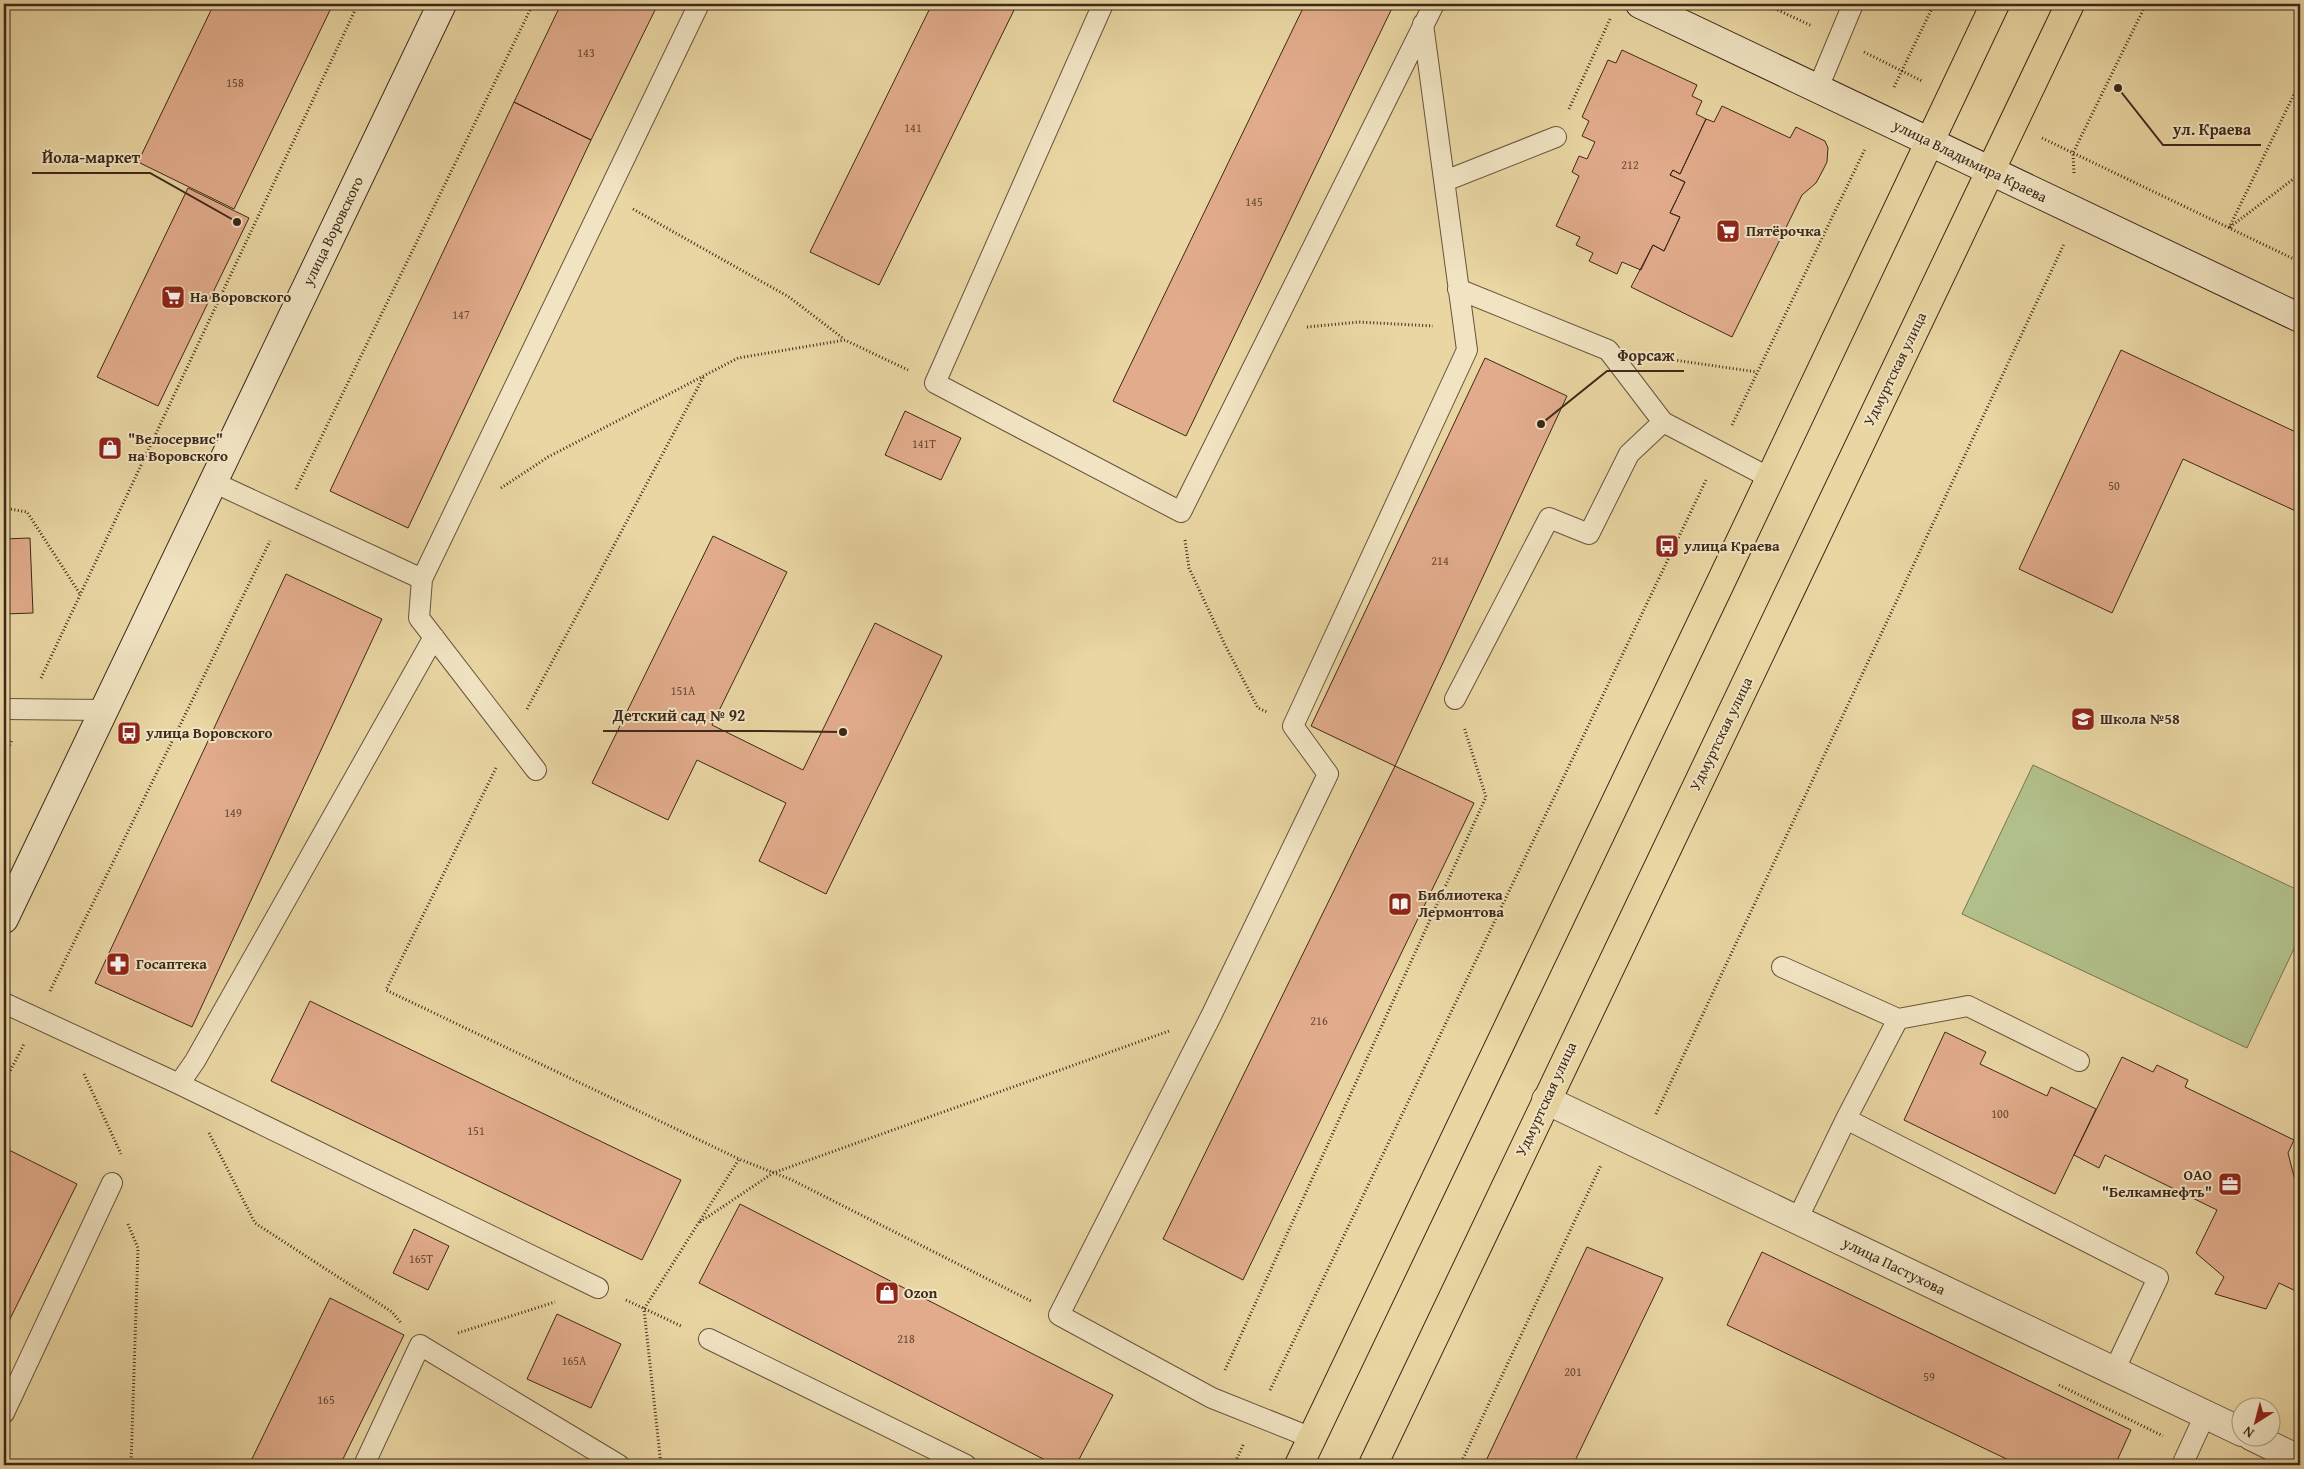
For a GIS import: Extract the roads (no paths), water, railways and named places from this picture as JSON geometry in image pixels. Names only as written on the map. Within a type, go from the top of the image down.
[{"type":"main road","points":[[1299,1465],[1995,4]]},
{"type":"main road","name":"Удмуртская улица","points":[[1373,1465],[2070,4]]},
{"type":"street","name":"улица Воровского","points":[[4,919],[442,4]]},
{"type":"street","name":"улица Владимира Краева","points":[[1640,4],[2300,318]]},
{"type":"street","name":"улица Пастухова","points":[[1546,1100],[2232,1427]]},
{"type":"street","points":[[2271,1446],[2300,1460]]},
{"type":"lane","points":[[536,770],[419,618],[422,578],[699,4]]},
{"type":"lane","points":[[1103,4],[936,383],[1180,512],[1434,4]]},
{"type":"lane","points":[[1818,88],[1853,4]]},
{"type":"lane","points":[[1312,1438],[1212,1398],[1059,1315],[1211,1016],[1328,774],[1293,726],[1467,350],[1424,24]]},
{"type":"lane","points":[[1445,181],[1556,137]]},
{"type":"lane","points":[[1458,289],[1608,350],[1663,422],[1770,478]]},
{"type":"lane","points":[[1455,699],[1550,518],[1589,534],[1629,454],[1663,422]]},
{"type":"lane","points":[[213,482],[422,578]]},
{"type":"lane","points":[[179,1084],[195,1061],[434,637]]},
{"type":"lane","points":[[4,709],[104,710]]},
{"type":"lane","points":[[1782,967],[1898,1019],[1968,1006],[2078,1061]]},
{"type":"lane","points":[[4,1003],[179,1084],[598,1288]]},
{"type":"lane","points":[[1797,1220],[1846,1119],[1898,1019]]},
{"type":"lane","points":[[1846,1119],[2158,1278],[2114,1371]]},
{"type":"lane","points":[[4,1412],[112,1183]]},
{"type":"lane","points":[[709,1340],[966,1465]]},
{"type":"lane","points":[[364,1465],[420,1345],[619,1465]]},
{"type":"lane","points":[[2182,1465],[2205,1415]]},
{"type":"place","name":"ул. Краева","points":[[2118,88]]},
{"type":"place","name":"Йола-маркет","points":[[237,222]]},
{"type":"place","name":"Пятёрочка","points":[[1728,231]]},
{"type":"place","name":"На Воровского","points":[[173,297]]},
{"type":"place","name":"Форсаж","points":[[1541,424]]},
{"type":"place","name":"\"Велосервис\" на Воровского","points":[[110,448]]},
{"type":"place","name":"улица Краева","points":[[1667,546]]},
{"type":"place","name":"Школа №58","points":[[2083,719]]},
{"type":"place","name":"Детский сад № 92","points":[[843,732]]},
{"type":"place","name":"улица Воровского","points":[[129,733]]},
{"type":"place","name":"Библиотека Лермонтова","points":[[1400,904]]},
{"type":"place","name":"Госаптека","points":[[118,964]]},
{"type":"place","name":"ОАО \"Белкамнефть\"","points":[[2230,1184]]},
{"type":"place","name":"Ozon","points":[[887,1293]]}]
